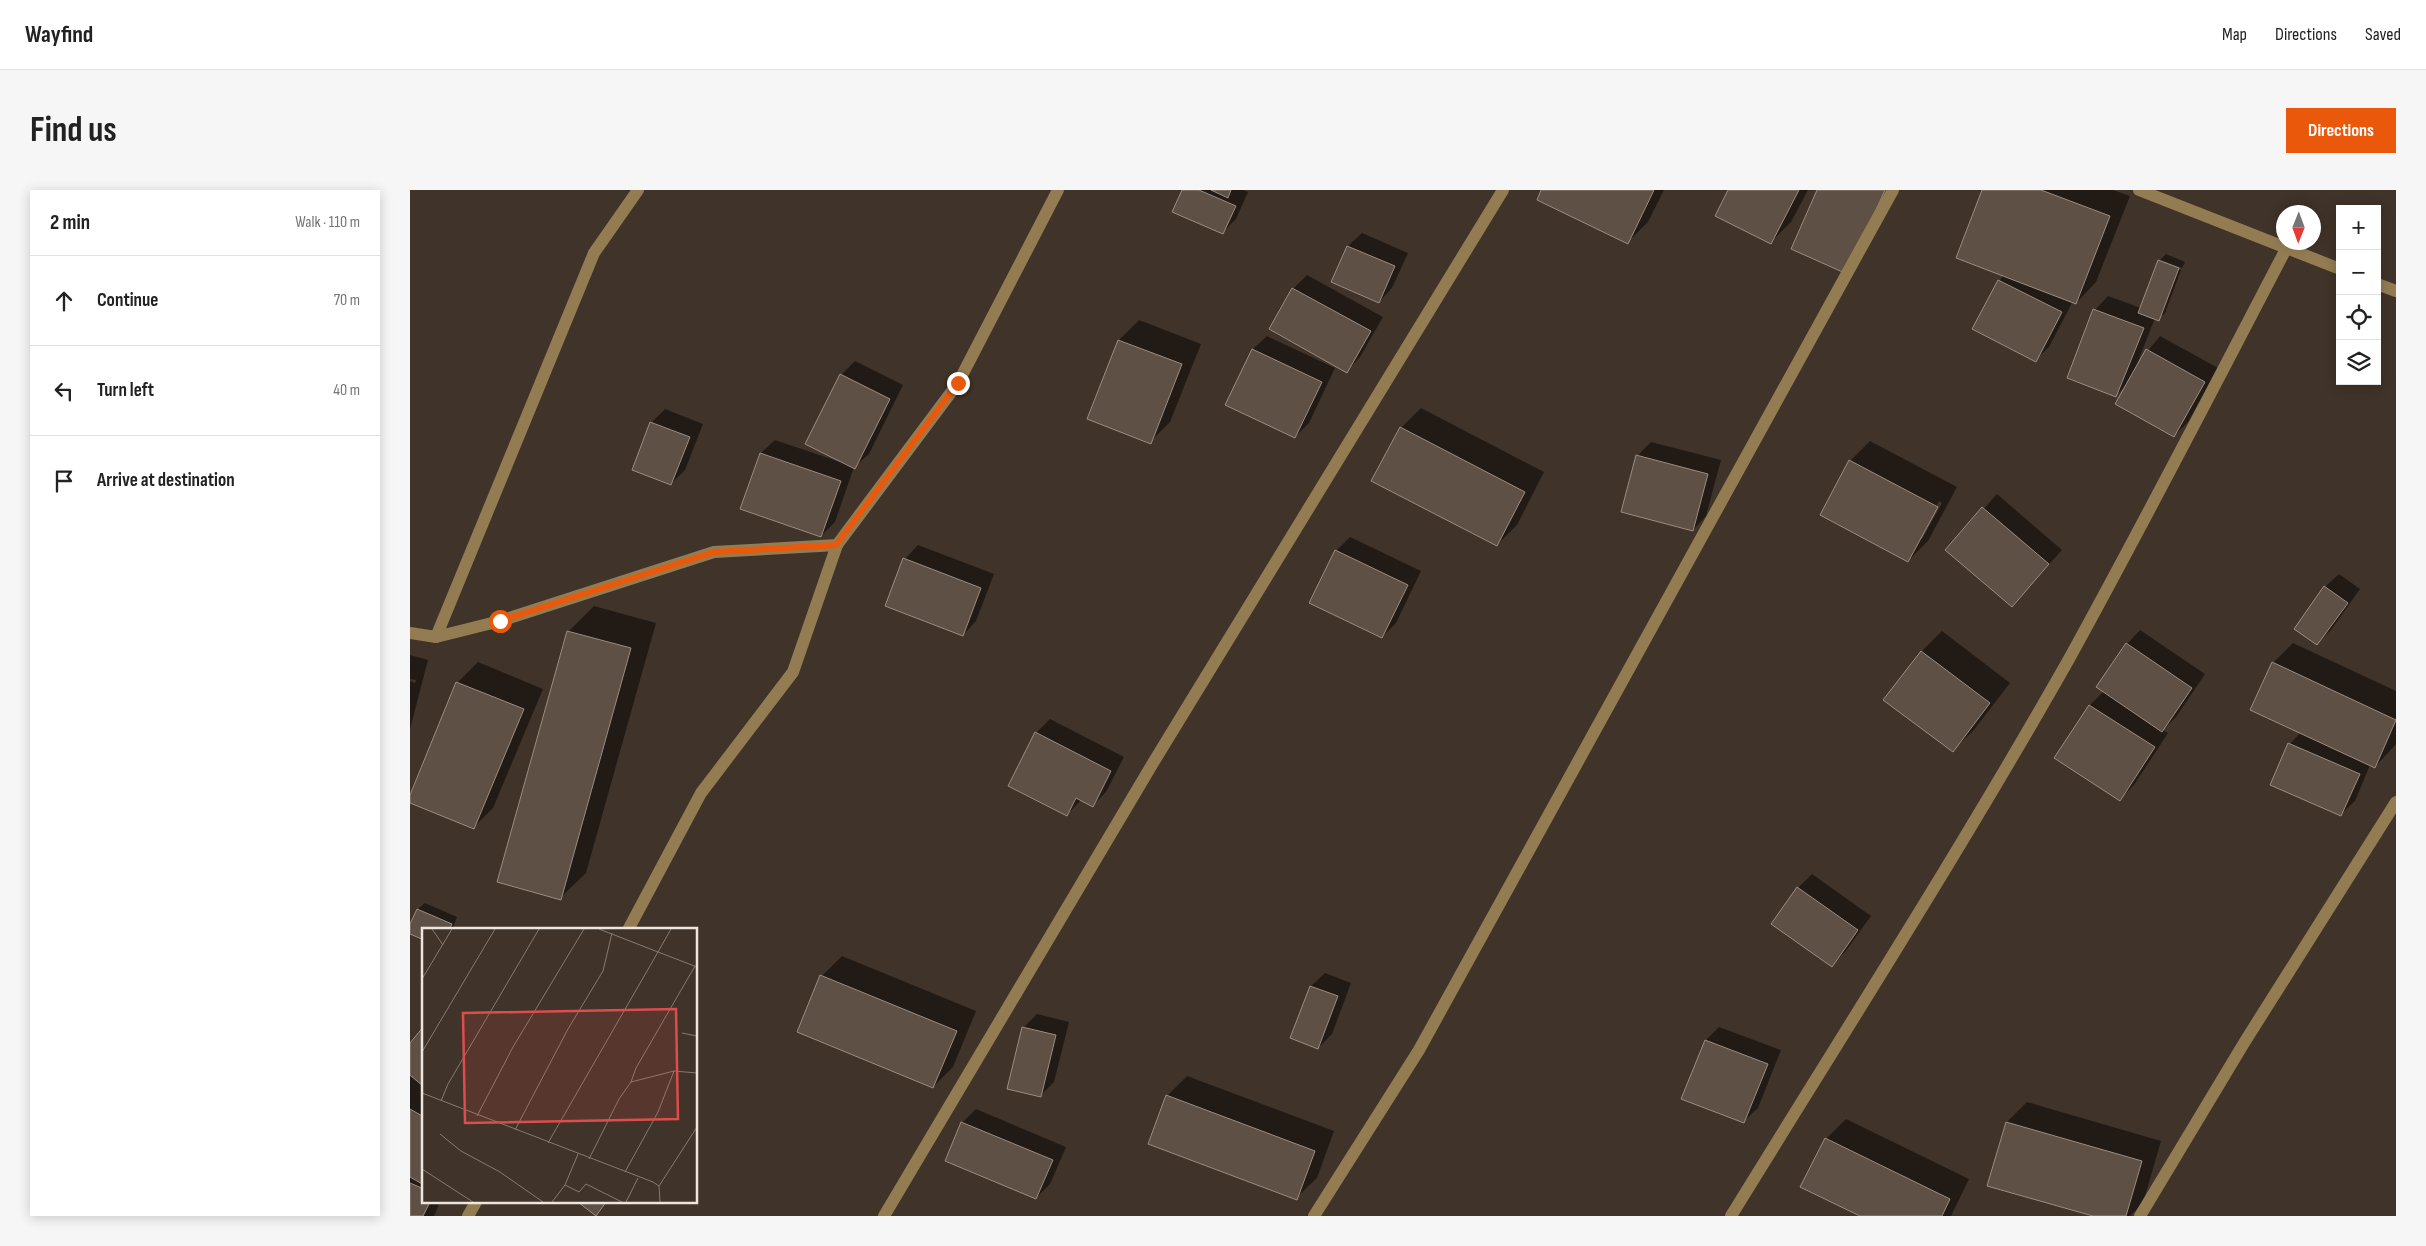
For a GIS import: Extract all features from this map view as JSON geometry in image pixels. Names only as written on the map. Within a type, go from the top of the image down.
[{"type":"street","points":[[436,637],[594,253],[638,190]]},
{"type":"street","points":[[629,928],[701,793],[793,672],[836,545],[958,383],[1058,190]]},
{"type":"street","points":[[884,1216],[1153,763],[1503,190]]},
{"type":"street","points":[[1314,1216],[1419,1050],[1894,190]]},
{"type":"street","points":[[2138,190],[2276,243]]},
{"type":"street","points":[[1731,1216],[1936,886],[2067,661],[2137,535],[2285,250]]},
{"type":"street","points":[[2295,250],[2336,266]]},
{"type":"street","points":[[2381,285],[2396,291]]},
{"type":"street","points":[[410,633],[436,637],[500,621],[714,552],[836,545]]},
{"type":"street","points":[[2140,1216],[2244,1043],[2396,802]]},
{"type":"street","points":[[468,1216],[475,1204]]},
{"type":"building","points":[[1182,190],[1199,190],[1236,206],[1223,234],[1172,212]]},
{"type":"building","points":[[1211,190],[1231,190],[1228,198]]},
{"type":"building","points":[[1541,190],[1654,190],[1628,244],[1537,200]]},
{"type":"building","points":[[1728,190],[1799,190],[1771,244],[1715,216]]},
{"type":"building","points":[[1817,190],[1885,190],[1847,274],[1791,249]]},
{"type":"building","points":[[1982,190],[2041,190],[2110,216],[2076,304],[1956,258]]},
{"type":"building","points":[[1347,246],[1395,266],[1379,303],[1331,282]]},
{"type":"building","points":[[2158,260],[2179,268],[2159,321],[2138,313]]},
{"type":"building","points":[[1998,280],[2062,312],[2036,362],[1972,329]]},
{"type":"building","points":[[1292,288],[1371,331],[1347,373],[1269,329]]},
{"type":"building","points":[[2093,309],[2144,328],[2116,397],[2067,378]]},
{"type":"building","points":[[1118,340],[1182,364],[1151,444],[1087,419]]},
{"type":"building","points":[[1252,349],[1322,382],[1295,438],[1225,405]]},
{"type":"building","points":[[2146,349],[2205,382],[2174,437],[2115,404]]},
{"type":"building","points":[[840,374],[890,399],[855,469],[805,444]]},
{"type":"building","points":[[650,422],[690,437],[671,485],[632,470]]},
{"type":"building","points":[[1400,427],[1525,492],[1497,546],[1371,481]]},
{"type":"building","points":[[760,453],[841,481],[821,537],[740,509]]},
{"type":"building","points":[[1636,455],[1708,474],[1693,531],[1621,512]]},
{"type":"building","points":[[1849,460],[1938,507],[1908,562],[1820,515]]},
{"type":"building","points":[[1982,507],[2049,564],[2012,607],[1945,550]]},
{"type":"building","points":[[1335,550],[1408,585],[1382,638],[1309,603]]},
{"type":"building","points":[[903,558],[981,588],[963,636],[885,606]]},
{"type":"building","points":[[2324,586],[2348,603],[2317,645],[2294,629]]},
{"type":"building","points":[[567,631],[631,648],[561,900],[497,882]]},
{"type":"building","points":[[2126,643],[2192,688],[2162,732],[2096,687]]},
{"type":"building","points":[[1921,651],[1990,703],[1953,752],[1883,700]]},
{"type":"building","points":[[2272,662],[2396,720],[2375,768],[2250,710]]},
{"type":"building","points":[[456,682],[524,709],[474,829],[410,803],[410,795]]},
{"type":"building","points":[[2089,705],[2155,747],[2120,801],[2054,758]]},
{"type":"building","points":[[1035,732],[1111,771],[1093,807],[1076,798],[1067,816],[1008,786]]},
{"type":"building","points":[[2288,743],[2360,774],[2341,816],[2270,785]]},
{"type":"building","points":[[1797,887],[1858,930],[1832,967],[1771,924]]},
{"type":"building","points":[[417,909],[452,924],[450,928],[422,928],[422,939],[410,934],[410,924]]},
{"type":"building","points":[[820,975],[957,1031],[933,1088],[797,1032]]},
{"type":"building","points":[[1310,986],[1338,996],[1318,1049],[1290,1038]]},
{"type":"building","points":[[1022,1027],[1056,1035],[1041,1097],[1007,1089]]},
{"type":"building","points":[[422,1028],[422,1085],[410,1075],[410,1043]]},
{"type":"building","points":[[1705,1040],[1768,1064],[1744,1123],[1681,1099]]},
{"type":"building","points":[[1166,1095],[1315,1151],[1297,1200],[1148,1144]]},
{"type":"building","points":[[410,1109],[422,1116],[422,1184],[410,1177]]},
{"type":"building","points":[[961,1122],[1053,1160],[1036,1199],[945,1161]]},
{"type":"building","points":[[2006,1122],[2142,1161],[2126,1216],[2093,1216],[1987,1186]]},
{"type":"building","points":[[1825,1138],[1950,1199],[1942,1216],[1860,1216],[1800,1187]]},
{"type":"building","points":[[410,1183],[422,1188],[422,1204],[429,1204],[423,1216],[410,1216]]},
{"type":"building","points":[[581,1204],[605,1204],[596,1216]]},
{"type":"route","points":[[500,621],[714,552],[836,545],[958,383]]}]
